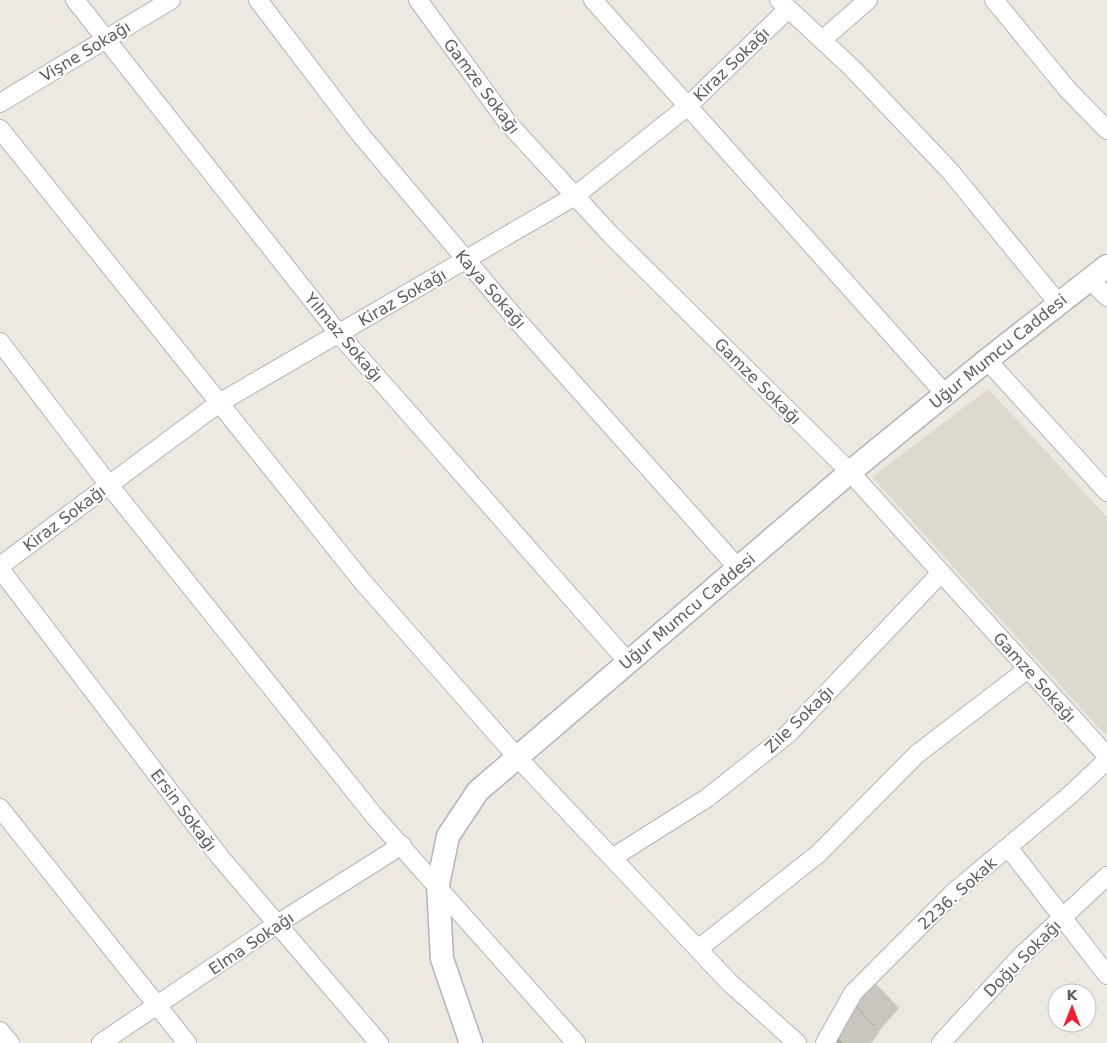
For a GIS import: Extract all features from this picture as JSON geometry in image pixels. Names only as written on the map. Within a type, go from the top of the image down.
[{"type":"street","name":"Yılmaz Sokağı","points":[[75,0],[107,38],[339,334],[628,662]]},
{"type":"street","name":"Vişne Sokağı","points":[[0,103],[171,0]]},
{"type":"street","name":"Kaya Sokağı","points":[[258,0],[360,134],[466,260],[738,568]]},
{"type":"street","name":"Gamze Sokağı","points":[[418,0],[508,124],[575,196],[850,472],[1107,758]]},
{"type":"street","points":[[594,0],[945,394]]},
{"type":"street","points":[[822,40],[868,0]]},
{"type":"street","points":[[994,0],[1068,90],[1107,130]]},
{"type":"street","name":"Kiraz Sokağı","points":[[0,567],[219,403],[575,196],[688,106],[783,4]]},
{"type":"street","points":[[783,4],[852,68],[950,171],[1058,303]]},
{"type":"street","points":[[0,129],[18,149],[110,269],[362,580],[517,757],[729,982],[797,1043]]},
{"type":"street","points":[[1098,272],[1107,297]]},
{"type":"street","name":"Uğur Mumcu Caddesi","points":[[471,1043],[442,959],[438,885],[448,836],[478,791],[850,472],[1098,272]]},
{"type":"street","points":[[0,342],[109,485],[376,818],[438,885],[576,1043]]},
{"type":"street","points":[[987,360],[1107,492]]},
{"type":"street","name":"Ersin Sokağı","points":[[0,567],[220,857],[378,1043]]},
{"type":"street","name":"Zile Sokağı","points":[[612,858],[707,798],[788,734],[941,573]]},
{"type":"street","points":[[698,949],[818,854],[916,754],[1028,670]]},
{"type":"street","name":"2236. Sokak","points":[[825,1043],[853,993],[953,893],[1070,795],[1107,758]]},
{"type":"street","points":[[0,808],[187,1043]]},
{"type":"street","name":"Elma Sokağı","points":[[101,1043],[277,924],[402,845]]},
{"type":"street","points":[[1008,847],[1107,975]]},
{"type":"street","name":"Doğu Sokağı","points":[[941,1043],[1020,957],[1107,876]]},
{"type":"street","points":[[0,1031],[10,1043]]},
{"type":"shaded area","points":[[988,389],[1107,517],[1107,732],[1104,734],[872,477]]},
{"type":"building","points":[[874,982],[899,1008],[879,1031],[854,1002]]},
{"type":"building","points":[[853,1004],[879,1033],[871,1043],[844,1043],[833,1032]]}]
